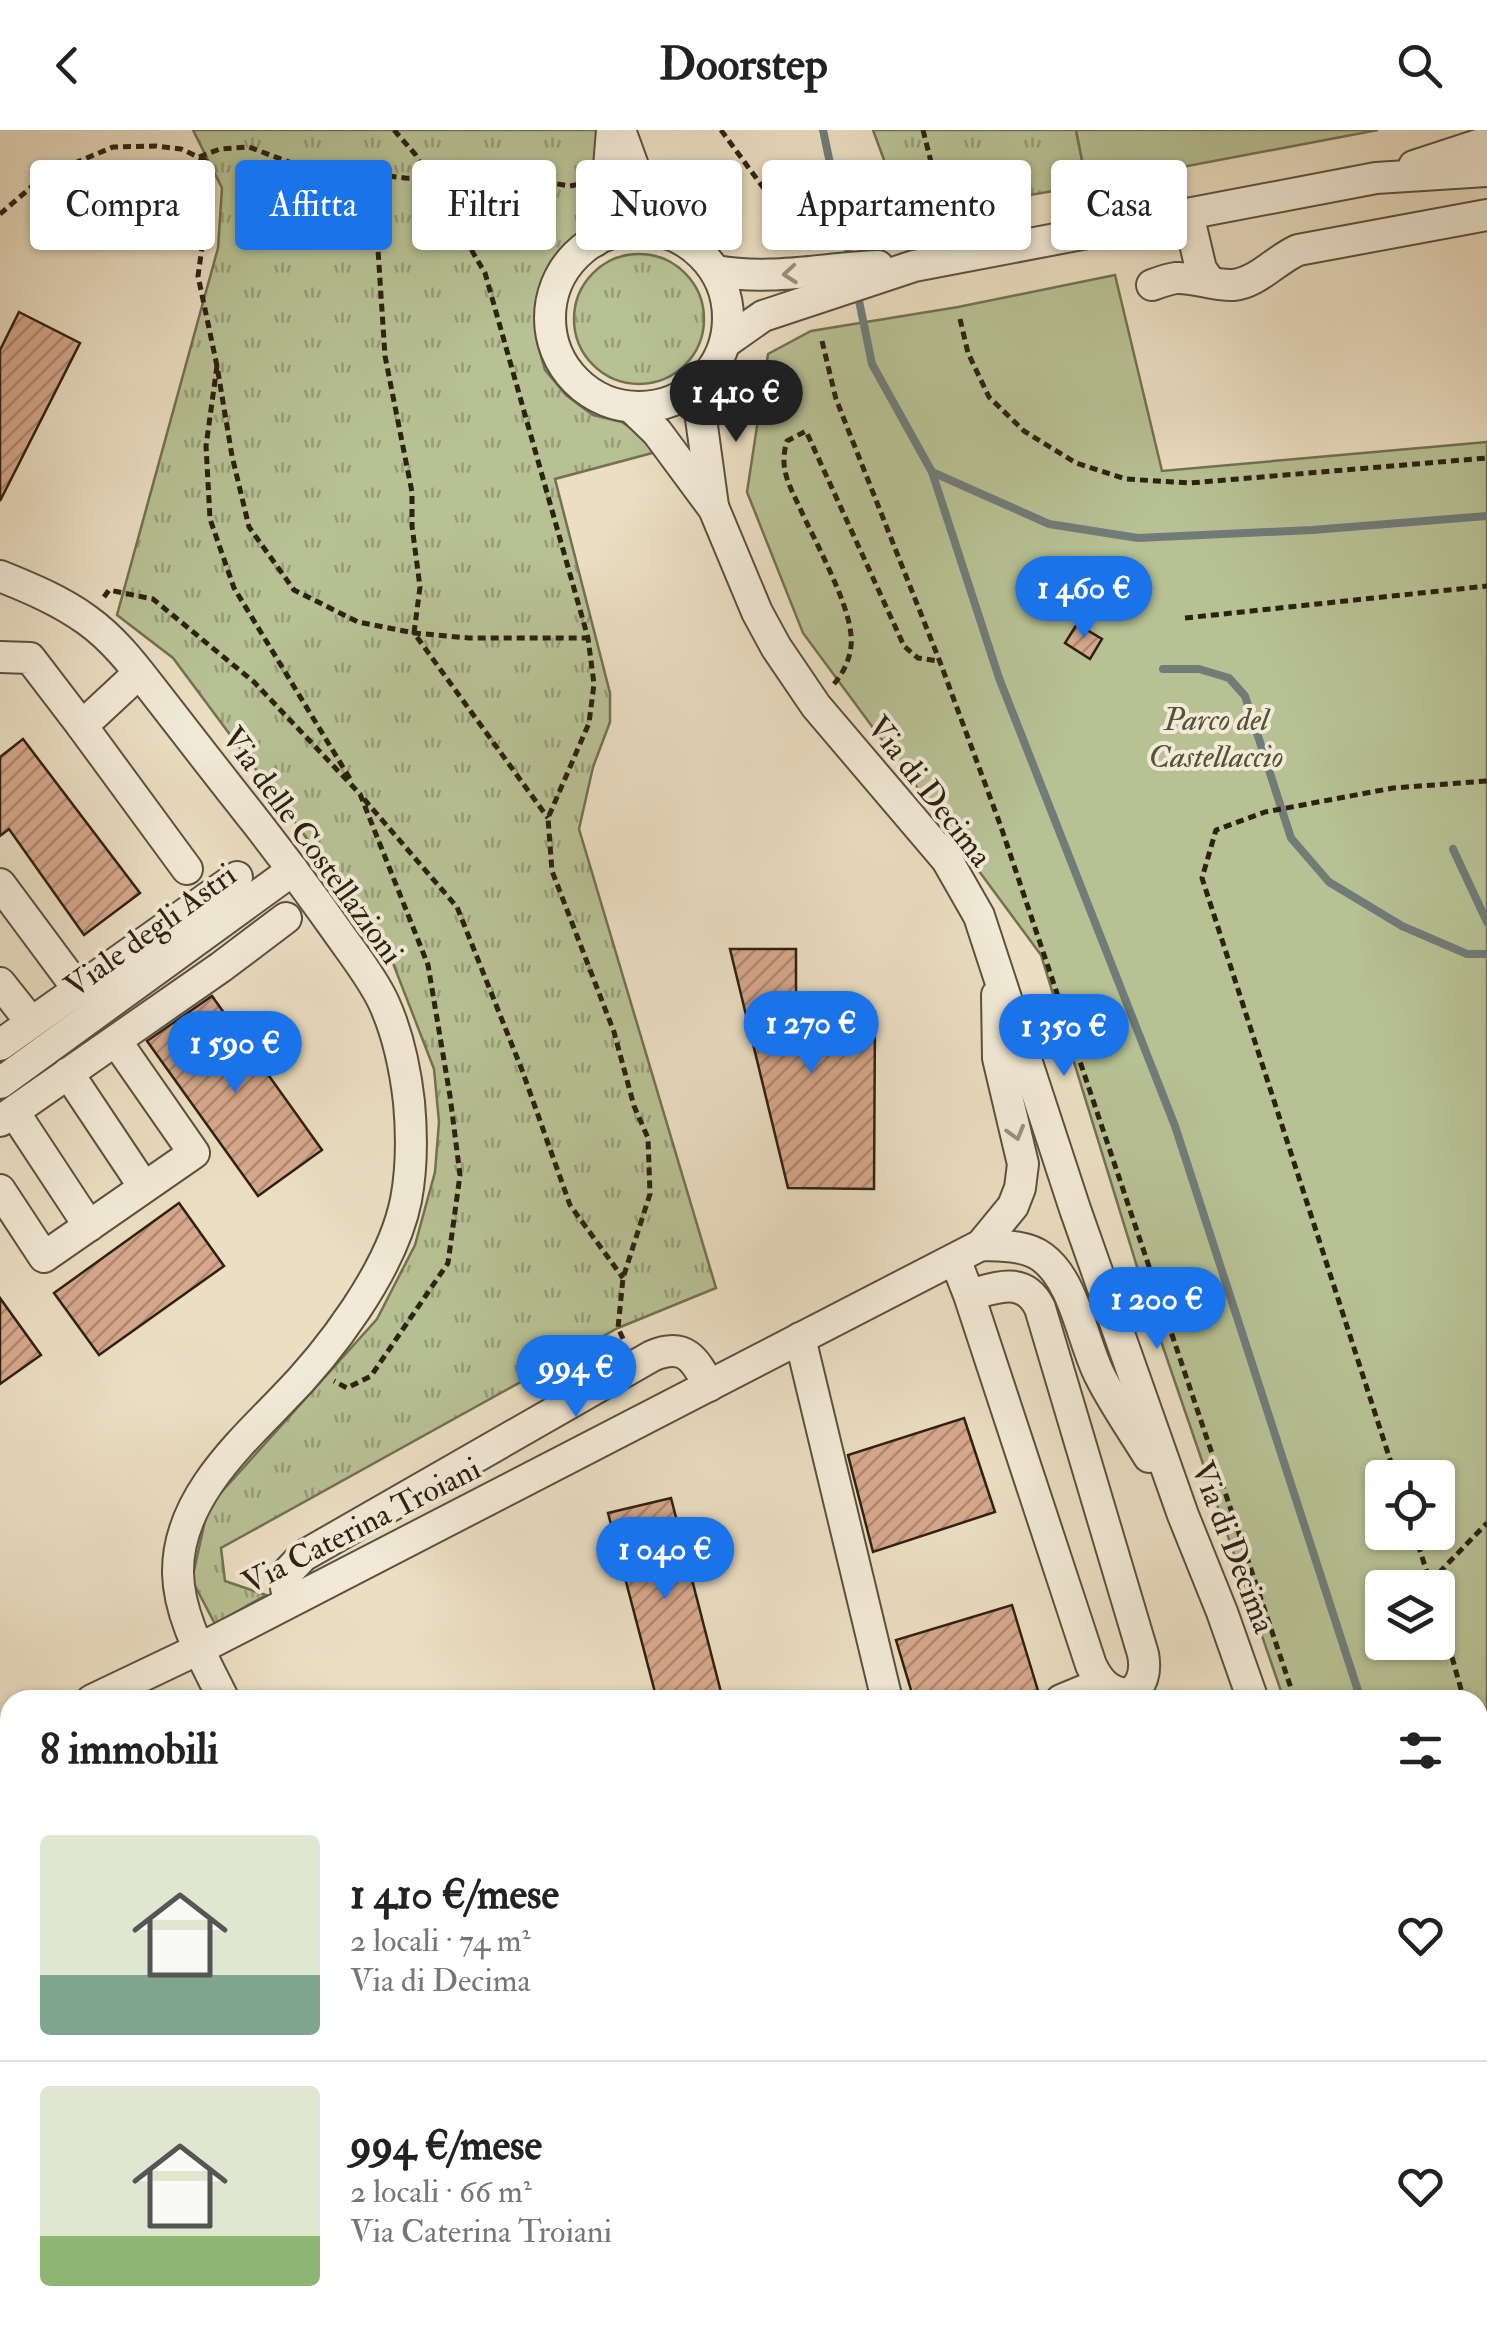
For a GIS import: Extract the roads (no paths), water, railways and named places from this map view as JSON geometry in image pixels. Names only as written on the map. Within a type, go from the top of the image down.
[{"type":"street","points":[[610,160],[612,130]]},
{"type":"street","points":[[620,130],[630,160]]},
{"type":"street","points":[[583,250],[557,282],[550,309],[552,337],[562,364],[580,385],[604,400],[631,408],[659,406],[700,385],[737,334],[776,310],[925,264],[1376,178],[1487,142]]},
{"type":"street","points":[[1376,178],[1487,171]]},
{"type":"street","points":[[1188,214],[1201,269],[1210,282]]},
{"type":"street","points":[[1152,285],[1182,278],[1233,285],[1248,281],[1298,250],[1487,215]]},
{"type":"street","points":[[696,250],[726,273],[788,275],[925,264]]},
{"type":"street","points":[[726,273],[722,284],[737,334]]},
{"type":"street","name":"Via di Decima","points":[[700,385],[714,510]]},
{"type":"street","name":"Via di Decima","points":[[631,408],[657,432],[714,510],[757,612],[816,706],[946,860],[978,916],[1075,1208],[1249,1690]]},
{"type":"street","name":"Via delle Costellazioni","points":[[0,576],[64,605],[90,622],[139,673],[293,870],[373,983],[396,1033],[406,1080],[410,1172],[396,1232],[364,1294],[312,1368],[211,1480],[188,1521],[178,1577],[185,1613],[219,1690]]},
{"type":"street","points":[[0,656],[30,658],[187,869]]},
{"type":"street","points":[[82,726],[139,673]]},
{"type":"street","name":"Viale degli Astri","points":[[0,1082],[74,1004],[217,907],[293,870]]},
{"type":"street","points":[[237,876],[217,907],[248,946]]},
{"type":"street","points":[[0,884],[74,1004],[194,1153],[44,1258],[0,1190]]},
{"type":"street","points":[[89,1226],[7,1116],[286,918]]},
{"type":"street","name":"Via Caterina Troiani","points":[[113,1690],[968,1252],[1012,1206],[1020,1188],[1023,1164],[998,1058],[997,968]]},
{"type":"street","points":[[0,983],[30,1022]]},
{"type":"street","points":[[0,1045],[30,1022],[74,1004]]},
{"type":"street","points":[[68,1073],[144,1187]]},
{"type":"street","points":[[1111,1690],[1091,1665],[969,1295],[968,1252],[1028,1250],[1054,1268],[1066,1288],[1099,1375],[1183,1515]]},
{"type":"street","points":[[969,1295],[1002,1287],[1021,1288],[1032,1294],[1043,1316],[1144,1663],[1142,1678],[1134,1690]]},
{"type":"street","points":[[800,1338],[886,1690]]},
{"type":"street","points":[[290,1600],[286,1573],[302,1556],[652,1356],[673,1350],[690,1356],[709,1386]]},
{"type":"street","points":[[1085,1690],[1102,1683]]},
{"type":"waterway","points":[[823,130],[851,263]]},
{"type":"waterway","points":[[857,291],[872,364],[932,472],[999,678],[1175,1126],[1358,1690]]},
{"type":"waterway","points":[[932,472],[1049,524],[1138,538],[1487,516]]},
{"type":"waterway","points":[[1163,669],[1199,669],[1229,678],[1245,696],[1291,838],[1329,882],[1402,926],[1467,954],[1487,954]]},
{"type":"waterway","points":[[1453,849],[1487,922]]},
{"type":"park label","name":"Parco del Castellaccio","points":[[1216,738]]}]
